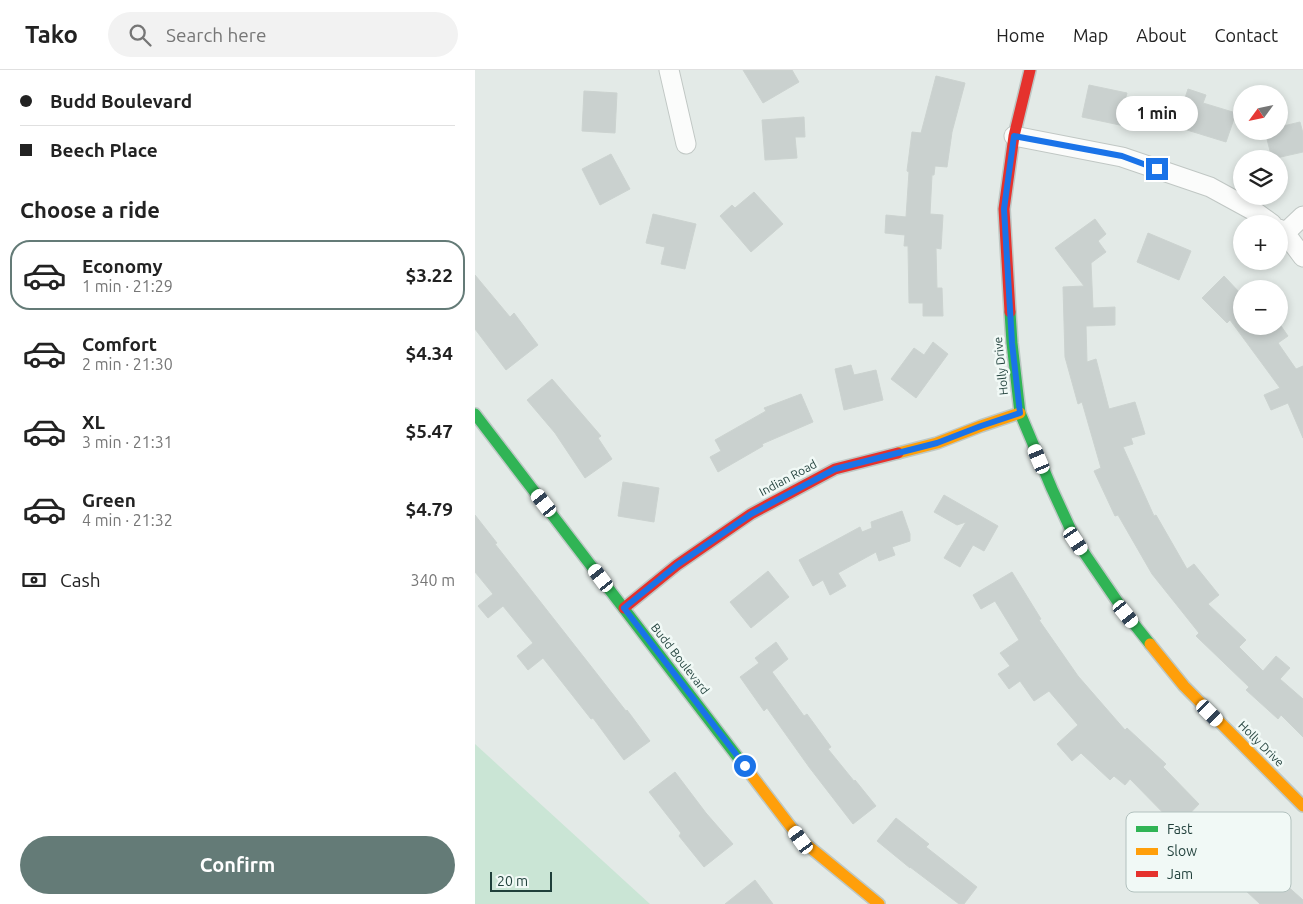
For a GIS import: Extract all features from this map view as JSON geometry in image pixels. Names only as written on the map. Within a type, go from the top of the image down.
[{"type":"street","points":[[669,70],[686,144]]},
{"type":"street","name":"Holly Drive","points":[[1030,70],[1014,136],[1004,209],[1012,343],[1020,413],[1076,541],[1126,614],[1184,686],[1303,806]]},
{"type":"street","points":[[1014,136],[1122,156],[1210,187],[1260,215]]},
{"type":"street","points":[[1288,224],[1303,216]]},
{"type":"street","points":[[1288,239],[1303,256]]},
{"type":"street","name":"Indian Road","points":[[624,608],[677,565],[751,514],[835,469],[937,443],[1020,413]]},
{"type":"street","name":"Budd Boulevard","points":[[475,414],[801,840],[879,904]]},
{"type":"green space","points":[[475,744],[650,904],[475,904]]},
{"type":"building","points":[[743,70],[792,70],[799,82],[763,103]]},
{"type":"building","points":[[936,76],[965,83],[952,132],[947,167],[935,166],[934,175],[932,175],[930,214],[943,215],[941,249],[936,248],[937,288],[942,288],[943,316],[923,316],[923,303],[909,303],[908,246],[904,246],[905,235],[885,233],[886,215],[906,217],[909,172],[907,171],[912,132],[921,133]]},
{"type":"building","points":[[1089,85],[1127,93],[1123,108],[1138,111],[1134,128],[1082,117]]},
{"type":"building","points":[[1188,89],[1206,95],[1203,103],[1233,112],[1233,122],[1226,142],[1187,130],[1191,119],[1179,116]]},
{"type":"building","points":[[584,91],[617,93],[615,133],[582,131]]},
{"type":"building","points":[[804,117],[805,137],[795,137],[797,158],[765,160],[762,120]]},
{"type":"building","points":[[1300,122],[1303,133],[1303,152],[1288,155],[1288,150],[1270,150],[1267,140],[1288,140],[1288,125]]},
{"type":"building","points":[[611,154],[630,189],[600,205],[582,169]]},
{"type":"building","points":[[754,192],[783,224],[751,252],[720,216],[732,205],[735,208]]},
{"type":"building","points":[[653,214],[696,224],[685,269],[661,264],[665,247],[646,243]]},
{"type":"building","points":[[1095,219],[1106,234],[1098,241],[1106,252],[1091,263],[1093,308],[1115,307],[1115,325],[1086,326],[1087,362],[1096,359],[1109,409],[1135,402],[1145,434],[1131,438],[1133,444],[1123,447],[1154,516],[1156,515],[1187,569],[1194,564],[1219,595],[1208,604],[1246,640],[1239,647],[1263,671],[1276,656],[1290,668],[1280,679],[1303,699],[1303,737],[1281,715],[1278,719],[1246,690],[1249,687],[1196,636],[1199,633],[1152,574],[1118,515],[1115,516],[1094,471],[1101,468],[1082,402],[1078,404],[1065,357],[1063,287],[1084,286],[1055,248]]},
{"type":"building","points":[[1148,233],[1191,251],[1179,280],[1137,262]]},
{"type":"building","points":[[475,275],[510,317],[514,313],[538,345],[506,370],[475,329]]},
{"type":"building","points":[[1224,276],[1233,286],[1233,324],[1230,320],[1227,323],[1202,298]]},
{"type":"building","points":[[1241,335],[1288,336],[1278,343],[1296,369],[1303,366],[1303,438],[1288,403],[1271,410],[1264,395],[1280,388]]},
{"type":"building","points":[[933,342],[948,354],[916,398],[891,379],[914,348],[924,355]]},
{"type":"building","points":[[851,365],[854,375],[876,370],[883,400],[844,410],[835,369]]},
{"type":"building","points":[[552,379],[601,436],[598,438],[612,459],[585,478],[555,433],[527,400]]},
{"type":"building","points":[[801,394],[813,422],[762,444],[763,446],[718,472],[710,457],[721,451],[715,440],[766,411],[764,408]]},
{"type":"building","points":[[623,482],[659,488],[654,522],[618,516]]},
{"type":"building","points":[[944,495],[998,526],[984,551],[973,545],[960,567],[944,558],[966,522],[957,525],[934,512]]},
{"type":"building","points":[[902,511],[910,534],[910,541],[892,547],[895,555],[879,561],[876,552],[838,573],[846,586],[830,595],[823,580],[813,586],[799,560],[860,527],[862,532],[872,528],[871,522]]},
{"type":"building","points":[[475,515],[497,543],[495,544],[650,741],[624,760],[593,718],[591,719],[543,658],[528,670],[517,656],[533,643],[503,606],[488,618],[478,606],[493,594],[475,572]]},
{"type":"building","points":[[768,571],[789,597],[751,628],[730,602]]},
{"type":"building","points":[[1012,572],[1041,619],[1039,620],[1078,676],[1125,730],[1127,728],[1166,764],[1163,767],[1199,804],[1191,812],[1162,812],[1130,779],[1125,785],[1114,776],[1110,780],[1081,753],[1072,761],[1057,744],[1078,725],[1049,691],[1034,701],[1020,681],[1009,689],[998,674],[1010,666],[1000,653],[1019,640],[995,601],[981,609],[973,595]]},
{"type":"building","points":[[776,642],[788,659],[772,672],[804,716],[807,714],[831,747],[828,749],[876,806],[853,824],[767,708],[764,711],[740,677],[759,663],[755,658]]},
{"type":"building","points":[[675,772],[706,813],[733,844],[704,867],[679,836],[681,833],[649,792]]},
{"type":"building","points":[[896,818],[929,844],[926,847],[977,887],[964,904],[959,904],[877,841]]},
{"type":"building","points":[[755,880],[773,904],[725,904]]},
{"type":"building","points":[[1291,889],[1303,900],[1303,904],[1260,904],[1247,892],[1291,892]]},
{"type":"traffic: fast","points":[[1010,312],[1020,413],[1052,489],[1076,541],[1126,614],[1150,644]]},
{"type":"traffic: fast","points":[[475,414],[749,772]]},
{"type":"traffic: slow","points":[[898,453],[937,443],[1020,413]]},
{"type":"traffic: slow","points":[[1150,644],[1184,686],[1303,806]]},
{"type":"traffic: slow","points":[[749,772],[801,840],[879,904]]},
{"type":"traffic: jam","points":[[1010,312],[1004,209],[1014,136],[1030,70]]},
{"type":"traffic: jam","points":[[624,608],[677,565],[751,514],[835,469],[898,453]]},
{"type":"route","points":[[745,766],[624,608],[677,565],[751,514],[835,469],[937,443],[1020,413],[1012,343],[1004,209],[1014,136],[1122,156],[1157,169]]}]
